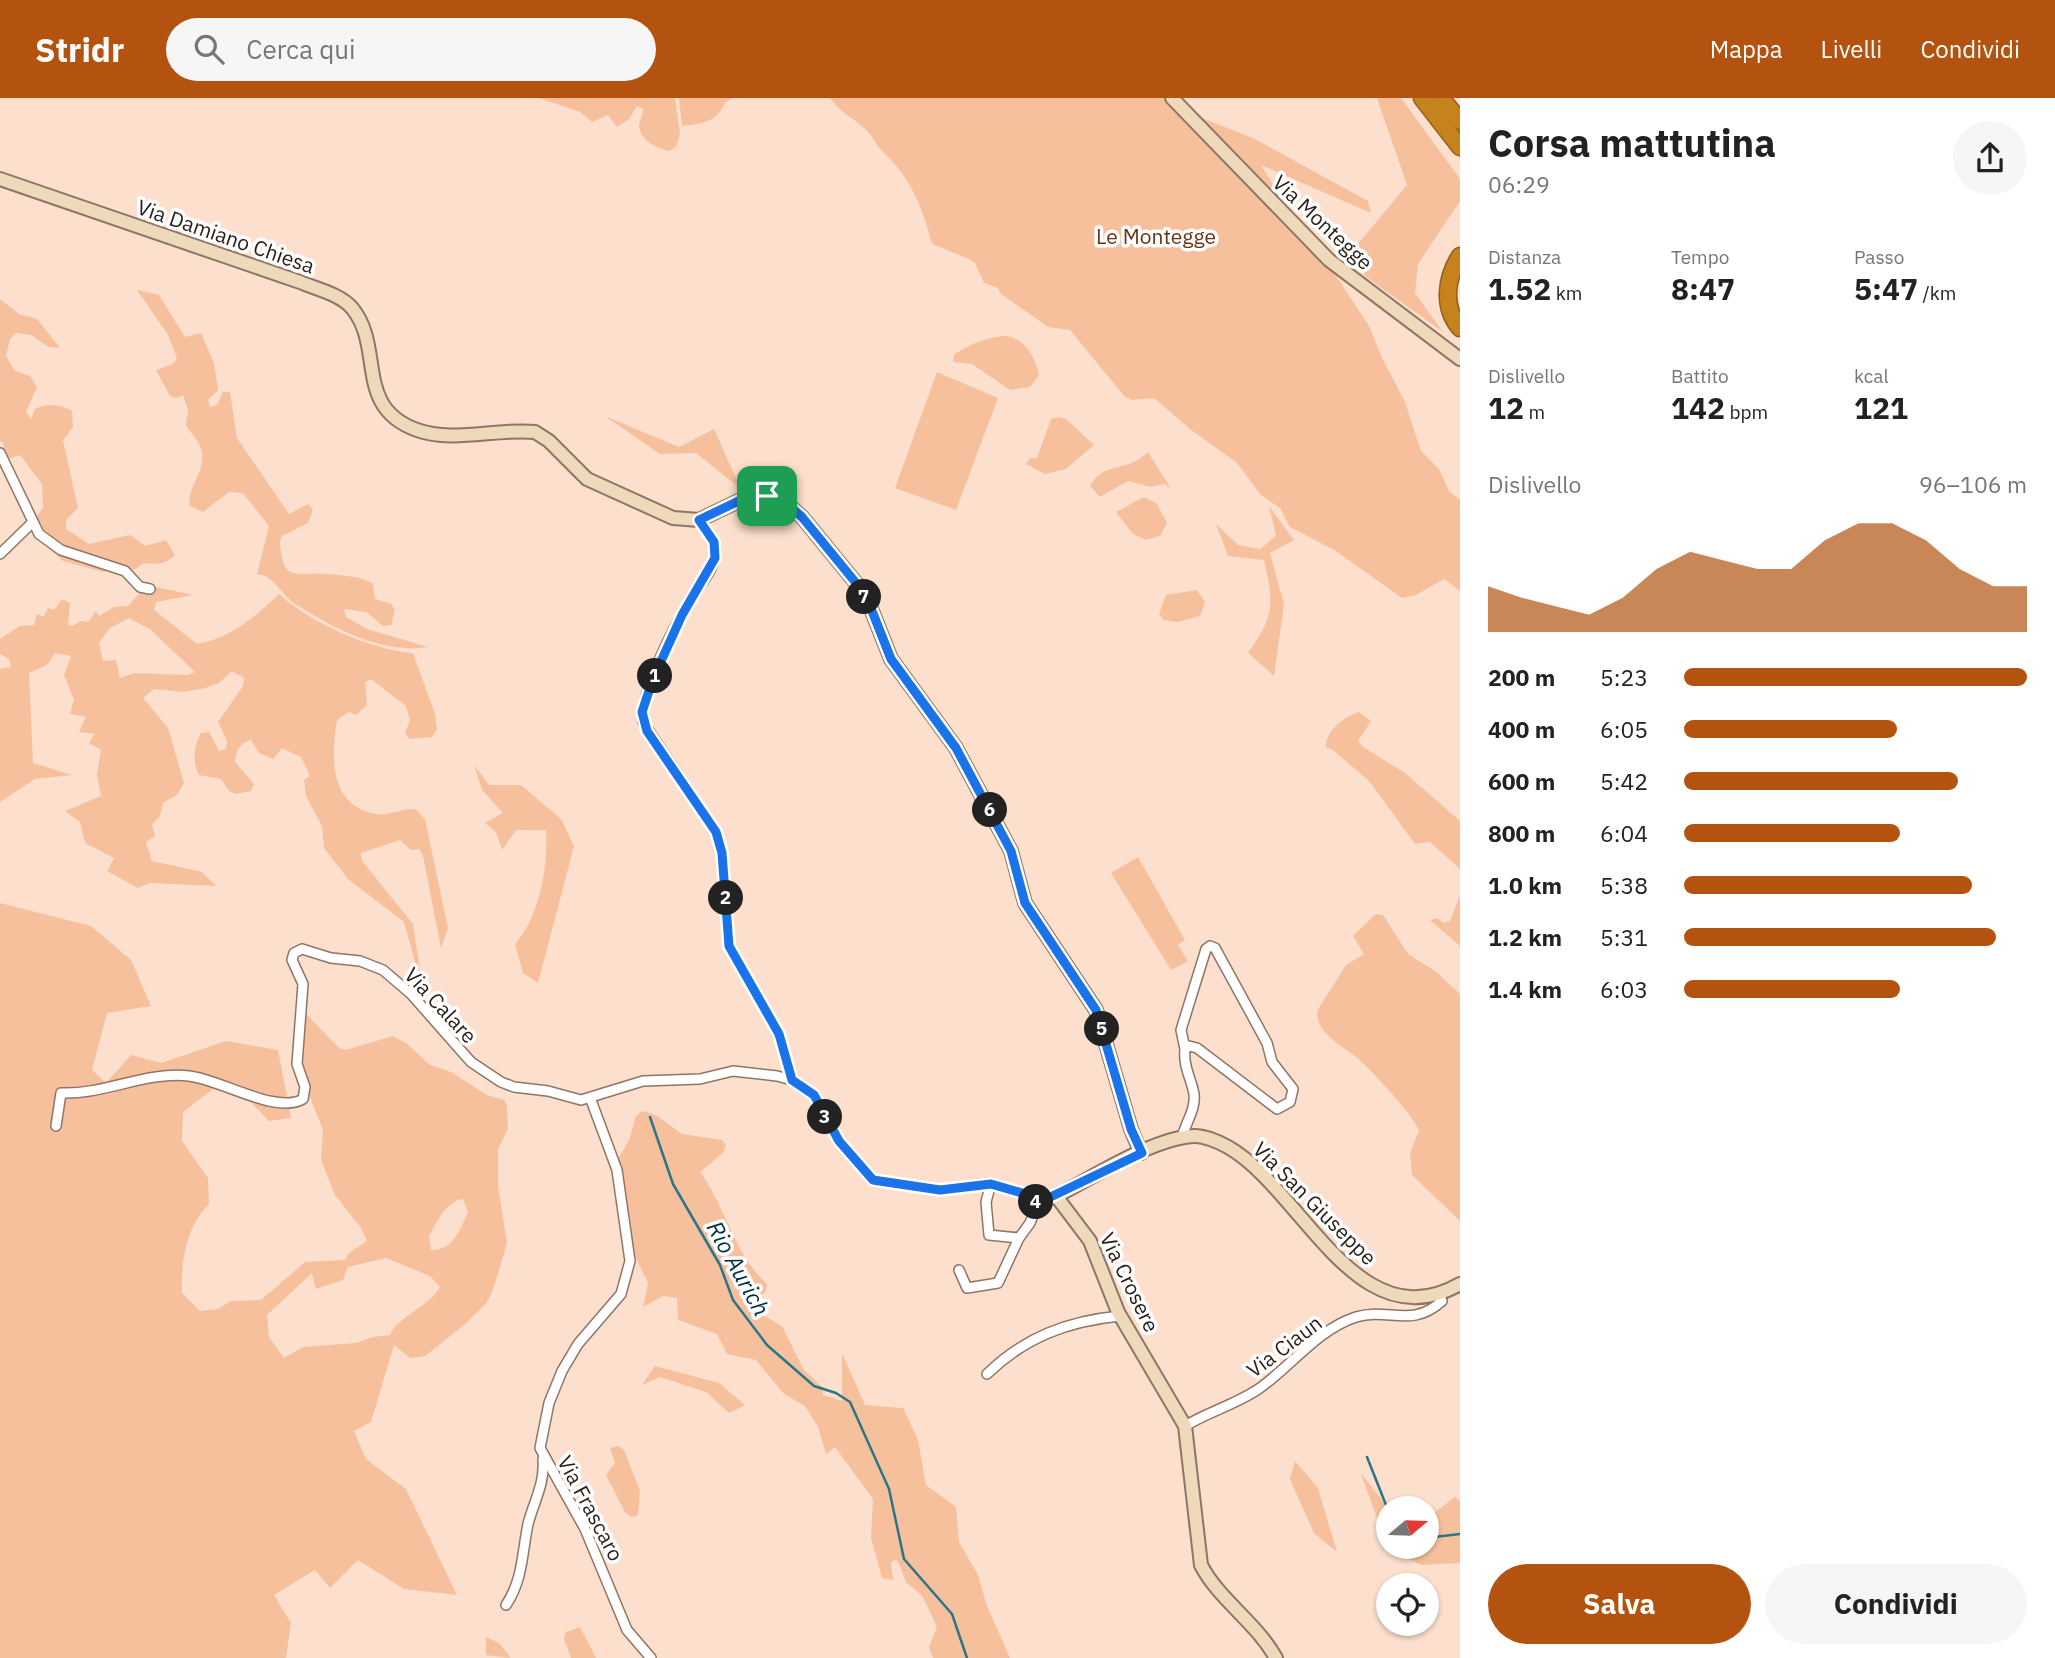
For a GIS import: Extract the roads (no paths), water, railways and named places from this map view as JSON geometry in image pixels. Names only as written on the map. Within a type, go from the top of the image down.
[{"type":"highway","points":[[1422,98],[1460,147]]},
{"type":"highway","points":[[1441,98],[1460,121]]},
{"type":"highway","points":[[1460,256],[1452,270],[1447,297],[1454,321],[1460,328]]},
{"type":"street","name":"Via Montegge","points":[[1172,98],[1329,260],[1460,359]]},
{"type":"street","name":"Via Damiano Chiesa","points":[[0,179],[300,282],[341,299],[351,307],[365,333],[376,393],[390,413],[415,429],[432,434],[535,432],[549,441],[587,479],[601,487],[673,518],[699,520]]},
{"type":"street","points":[[0,453],[13,486],[39,534],[61,550],[116,568],[140,587],[150,589]]},
{"type":"street","points":[[792,1080],[779,1034],[729,946],[722,853],[716,832],[643,722],[642,712],[653,679],[682,615],[715,558],[714,542],[699,520],[749,496],[767,496],[786,503],[802,517],[856,583],[872,611],[891,659],[956,748],[1011,851],[1025,903],[1096,1010],[1131,1129],[1142,1153]]},
{"type":"street","points":[[0,554],[33,522]]},
{"type":"street","points":[[1182,1138],[1193,1111],[1194,1096],[1185,1069],[1181,1030],[1206,949],[1210,946],[1215,948],[1267,1043],[1272,1062],[1293,1089],[1290,1102],[1277,1109],[1197,1048],[1185,1049]]},
{"type":"street","name":"Via Calare","points":[[56,1126],[61,1093],[86,1094],[136,1080],[190,1076],[294,1105],[303,1099],[305,1087],[297,1064],[303,984],[292,960],[294,953],[302,949],[331,958],[360,961],[383,970],[411,994],[471,1062],[501,1082],[548,1091],[572,1099],[591,1100]]},
{"type":"street","points":[[591,1100],[643,1082],[700,1079],[733,1071],[762,1073],[792,1080],[814,1095],[839,1141],[873,1180],[940,1190],[991,1184],[1029,1195],[1038,1203]]},
{"type":"street","name":"Via Frascaro","points":[[591,1100],[617,1170],[629,1245],[629,1268],[621,1294],[578,1344],[562,1371],[549,1403],[540,1448],[585,1529],[627,1630],[651,1658]]},
{"type":"street","name":"Via San Giuseppe","points":[[1056,1196],[1142,1153],[1195,1135],[1220,1143],[1241,1155],[1264,1174],[1351,1270],[1383,1292],[1418,1300],[1439,1296],[1460,1284]]},
{"type":"street","points":[[991,1184],[986,1202],[989,1235],[1019,1238]]},
{"type":"street","points":[[959,1270],[967,1288],[998,1283],[1038,1203],[1056,1196]]},
{"type":"street","name":"Via Crosere","points":[[1056,1196],[1090,1241],[1120,1316],[1185,1426]]},
{"type":"street","name":"Via Ciaun","points":[[1185,1426],[1257,1390],[1280,1374],[1314,1341],[1355,1317],[1419,1316],[1442,1301],[1439,1296]]},
{"type":"street","points":[[987,1374],[1008,1353],[1067,1324],[1120,1316]]},
{"type":"street","points":[[1185,1426],[1201,1565],[1210,1583],[1245,1615],[1276,1658]]},
{"type":"street","points":[[506,1605],[518,1583],[529,1521],[543,1482],[540,1448]]},
{"type":"waterway","name":"Rio Aurich","points":[[650,1117],[673,1184],[720,1265],[733,1300],[767,1345],[814,1386],[836,1393],[850,1402],[889,1489],[904,1559],[952,1614],[967,1658]]},
{"type":"waterway","points":[[1367,1457],[1382,1496]]},
{"type":"waterway","points":[[1439,1536],[1460,1534]]},
{"type":"park label","name":"Le Montegge","points":[[1156,236]]}]
